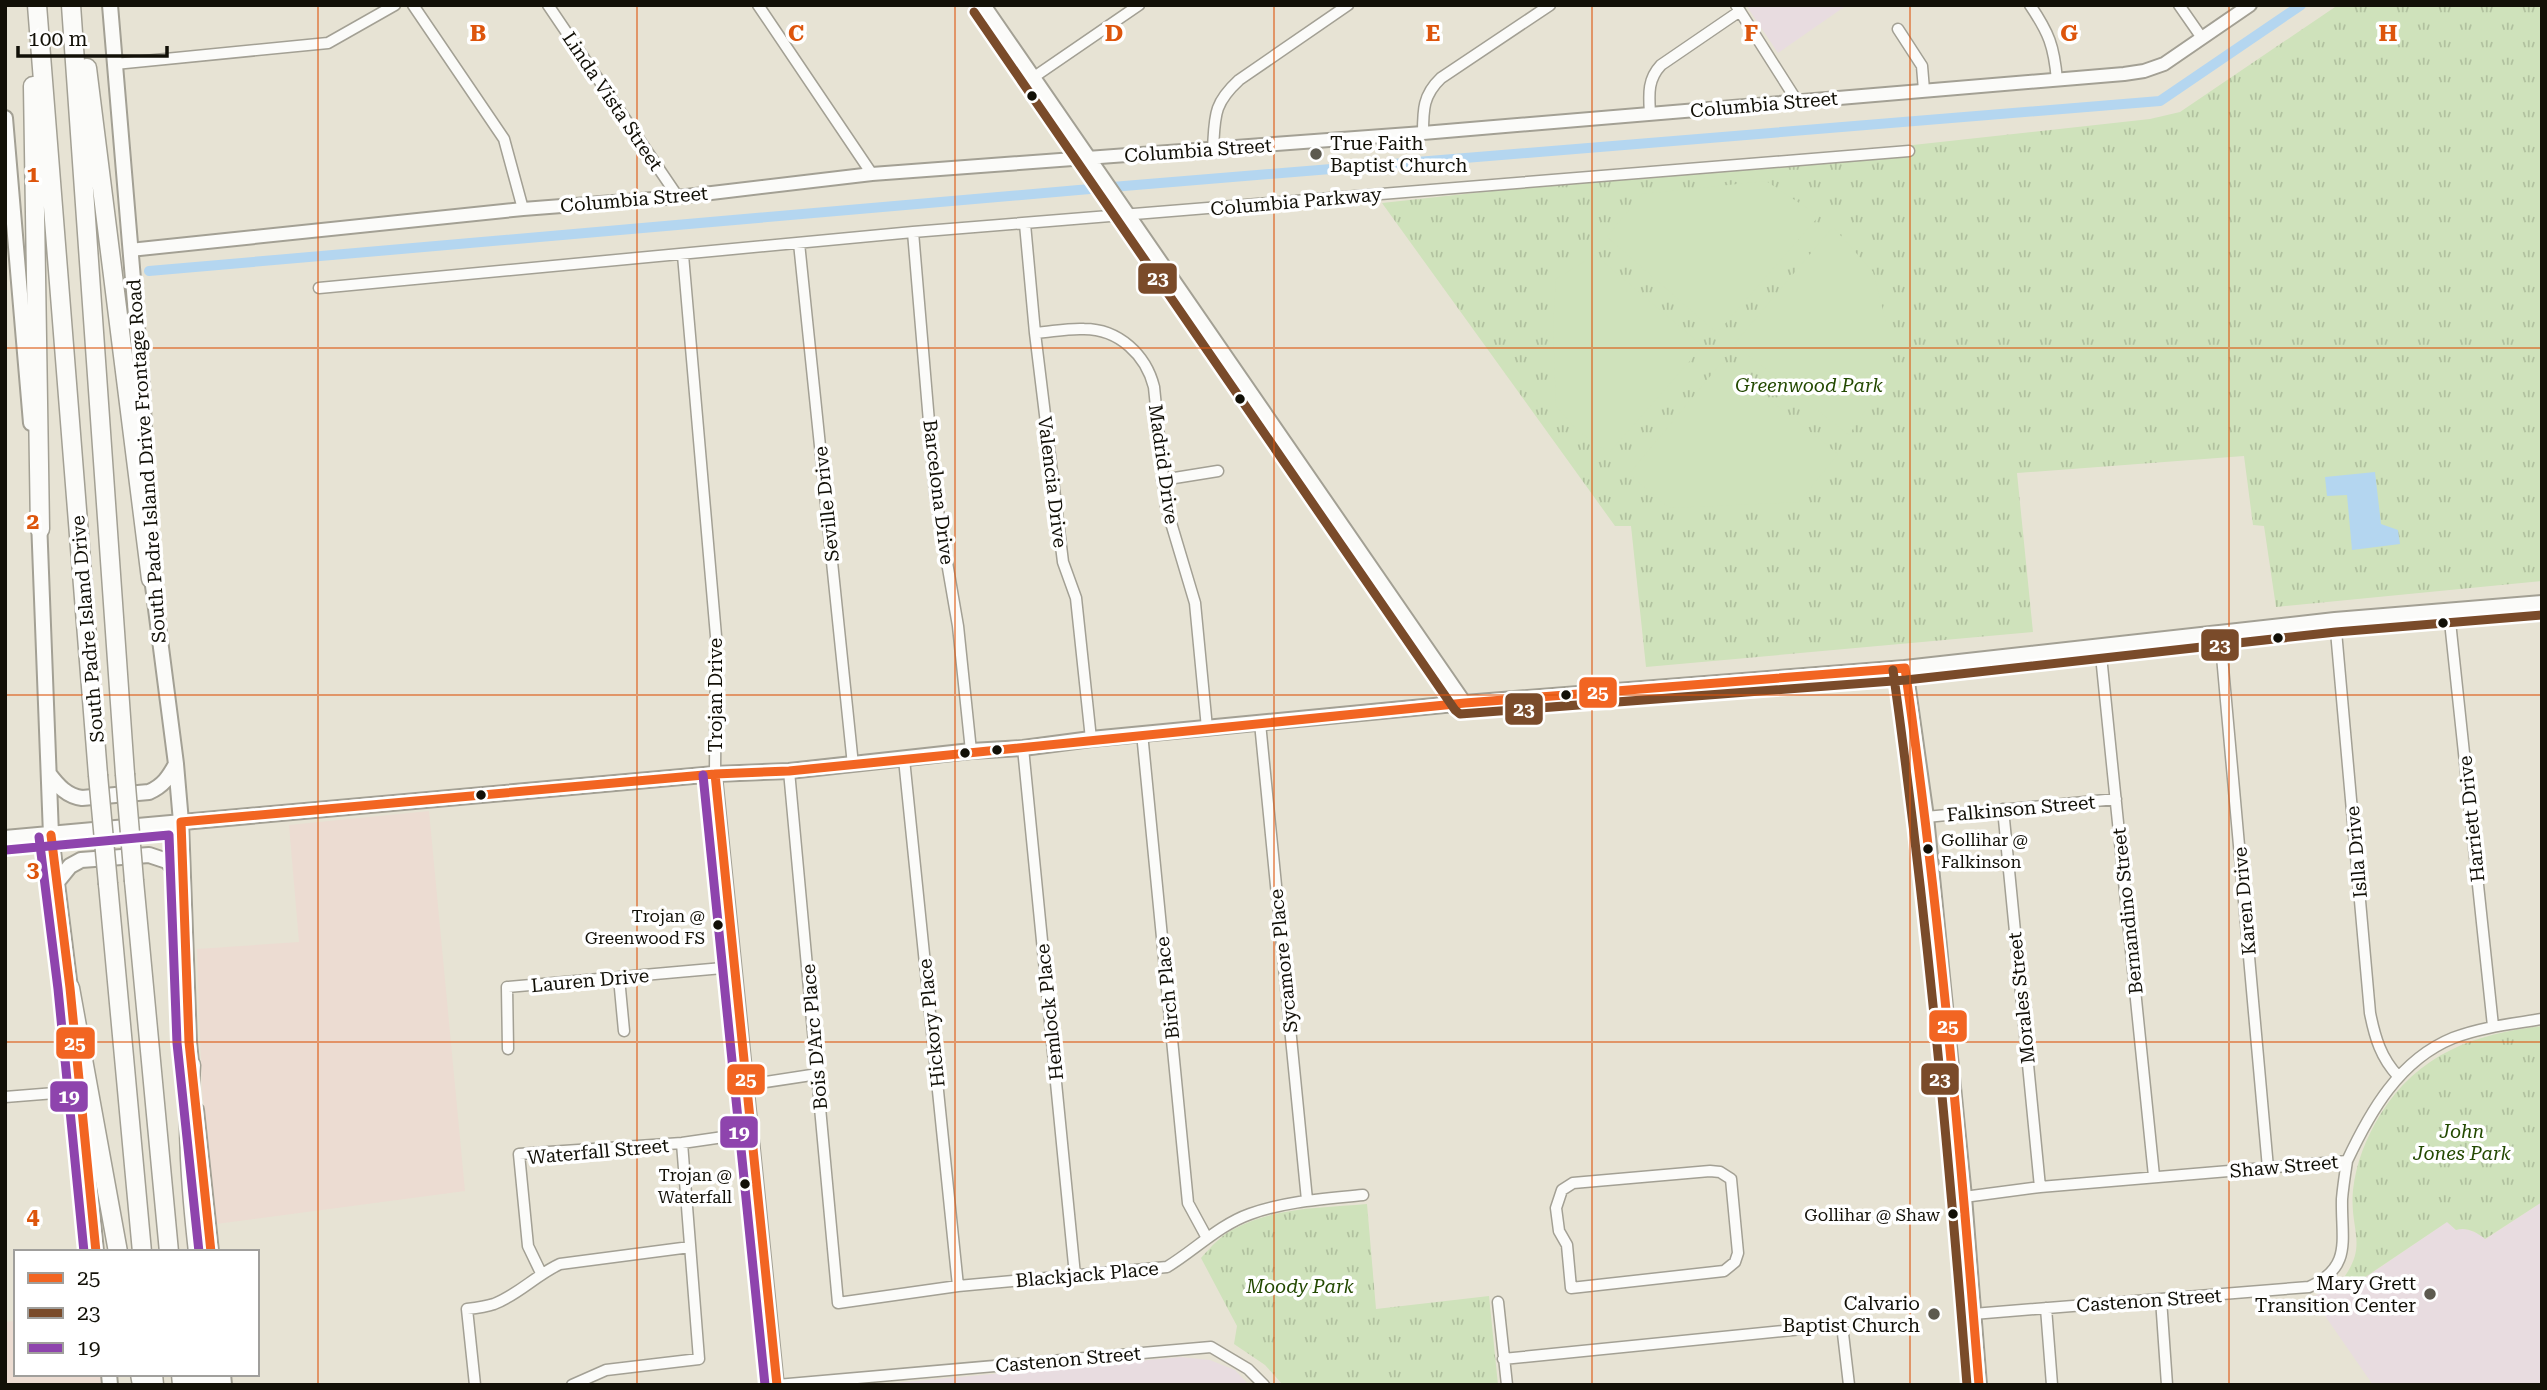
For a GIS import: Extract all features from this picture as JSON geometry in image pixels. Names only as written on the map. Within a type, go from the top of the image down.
[{"type":"highway","points":[[31,5],[40,529]]},
{"type":"highway","name":"South Padre Island Drive","points":[[37,5],[98,775],[142,1250]]},
{"type":"highway","name":"South Padre Island Drive","points":[[71,5],[125,774],[169,1250]]},
{"type":"highway","points":[[79,5],[152,579]]},
{"type":"highway","points":[[70,989],[118,1250]]},
{"type":"highway","points":[[191,1065],[188,1099],[190,1177],[198,1250]]},
{"type":"highway","points":[[167,1227],[176,1250]]},
{"type":"main road","name":"South Padre Island Drive Frontage Road","points":[[110,5],[142,387],[152,579],[181,822],[191,1065],[211,1250]]},
{"type":"main road","points":[[5,118],[40,529],[51,835],[70,989],[96,1250]]},
{"type":"main road","points":[[5,838],[715,774],[789,771],[971,751],[1023,748],[1091,738],[1465,703],[1905,668],[2335,620],[2542,603]]},
{"type":"main road","points":[[1905,668],[1926,817],[1964,1197],[1979,1385]]},
{"type":"main road","points":[[49,774],[65,792],[82,798],[149,792],[166,781],[176,764]]},
{"type":"main road","points":[[57,882],[70,866],[81,860],[149,855],[167,861],[182,878]]},
{"type":"street","points":[[115,64],[328,43],[395,5]]},
{"type":"street","points":[[413,5],[505,139],[523,209]]},
{"type":"street","name":"Linda Vista Street","points":[[548,5],[678,197]]},
{"type":"street","points":[[758,5],[872,174]]},
{"type":"street","points":[[984,5],[1465,703]]},
{"type":"street","points":[[1034,77],[1139,5]]},
{"type":"street","points":[[1213,149],[1215,113],[1227,91],[1348,5]]},
{"type":"street","points":[[1423,133],[1423,107],[1431,88],[1441,78],[1550,5]]},
{"type":"street","points":[[2030,5],[2049,35],[2057,80]]},
{"type":"street","points":[[2179,5],[2202,38]]},
{"type":"street","name":"Columbia Street","points":[[130,250],[523,209],[678,197],[872,174],[1423,133],[2144,71],[2164,64],[2250,5]]},
{"type":"street","points":[[1650,114],[1649,88],[1654,72],[1738,8],[1797,101]]},
{"type":"street","points":[[1898,29],[1922,66],[1924,90]]},
{"type":"street","name":"Columbia Parkway","points":[[319,288],[913,232],[1025,224],[1126,209],[1909,151]]},
{"type":"street","name":"Valencia Drive","points":[[1025,224],[1035,333],[1063,562],[1076,598],[1091,738]]},
{"type":"street","name":"Barcelona Drive","points":[[913,232],[935,493],[958,626],[971,751]]},
{"type":"street","name":"Seville Drive","points":[[799,243],[853,765]]},
{"type":"street","name":"Trojan Drive","points":[[683,255],[716,636],[715,774],[777,1385]]},
{"type":"street","name":"Madrid Drive","points":[[1035,333],[1084,329],[1103,331],[1122,340],[1143,360],[1154,387],[1162,480],[1169,519],[1195,603],[1207,728]]},
{"type":"street","points":[[1162,480],[1218,471]]},
{"type":"street","name":"Harriett Drive","points":[[2448,612],[2493,1026]]},
{"type":"street","name":"Islla Drive","points":[[2335,620],[2370,1013],[2376,1041],[2388,1065],[2399,1076]]},
{"type":"street","name":"Karen Drive","points":[[2220,634],[2268,1168]]},
{"type":"street","name":"Bernandino Street","points":[[2100,646],[2154,1176]]},
{"type":"street","name":"Sycamore Place","points":[[1260,723],[1307,1200]]},
{"type":"street","name":"Birch Place","points":[[1142,733],[1188,1203],[1207,1238]]},
{"type":"street","name":"Hemlock Place","points":[[1023,748],[1074,1275]]},
{"type":"street","name":"Hickory Place","points":[[904,759],[958,1286]]},
{"type":"street","name":"Bois D'Arc Place","points":[[789,771],[838,1303]]},
{"type":"street","name":"Falkinson Street","points":[[1926,817],[2116,799]]},
{"type":"street","name":"Morales Street","points":[[2003,810],[2040,1187]]},
{"type":"street","name":"Lauren Drive","points":[[508,1049],[507,987],[734,967]]},
{"type":"street","points":[[619,978],[624,1031]]},
{"type":"street","name":"Shaw Street","points":[[1964,1197],[2154,1176],[2347,1161],[2368,1116],[2399,1076],[2421,1057],[2452,1039],[2493,1026],[2542,1019]]},
{"type":"street","points":[[746,1085],[818,1074]]},
{"type":"street","points":[[5,1097],[80,1091]]},
{"type":"street","name":"Waterfall Street","points":[[541,1273],[528,1246],[519,1154],[682,1143],[751,1133]]},
{"type":"street","points":[[572,1385],[606,1370],[699,1359],[682,1143]]},
{"type":"street","name":"Castenon Street","points":[[1973,1314],[2309,1287],[2324,1280],[2335,1269],[2342,1254],[2342,1198],[2347,1161]]},
{"type":"street","points":[[1710,1171],[1720,1172],[1731,1179],[1738,1253],[1735,1262],[1724,1271],[1571,1288],[1567,1245],[1559,1231],[1556,1208],[1562,1190],[1573,1183],[1710,1171]]},
{"type":"street","name":"Blackjack Place","points":[[838,1303],[958,1286],[1167,1267],[1207,1238],[1249,1214],[1307,1200],[1363,1195]]},
{"type":"street","points":[[475,1385],[467,1310],[492,1305],[510,1296],[541,1273],[560,1264],[690,1247]]},
{"type":"street","points":[[2161,1299],[2167,1385]]},
{"type":"street","points":[[1498,1302],[1507,1385]]},
{"type":"street","points":[[2046,1308],[2052,1385]]},
{"type":"street","points":[[1503,1359],[1842,1325],[1849,1385]]},
{"type":"street","name":"Castenon Street","points":[[777,1385],[1211,1347],[1248,1369],[1264,1385]]},
{"type":"shaded area","points":[[1746,5],[1847,5],[1778,53]]},
{"type":"shaded area","points":[[429,811],[465,1191],[216,1224],[202,1090],[197,949],[299,942],[289,825]]},
{"type":"shaded area","name":"Mary Grett Transition Center","points":[[2542,1202],[2542,1385],[2373,1385],[2312,1297],[2338,1285],[2344,1292],[2447,1222],[2456,1230],[2463,1228],[2486,1239]]},
{"type":"shaded area","points":[[14,1321],[14,1376],[102,1376],[102,1385],[5,1385],[5,1322]]},
{"type":"shaded area","points":[[1181,1357],[1210,1360],[1235,1370],[1249,1385],[871,1385]]},
{"type":"green space","name":"Greenwood Park","points":[[2338,5],[2542,5],[2542,581],[2276,607],[2264,526],[2253,525],[2244,456],[2017,473],[2033,632],[1646,667],[1631,526],[1615,526],[1382,203],[2150,119],[2180,112]]},
{"type":"green space","points":[[1766,181],[1819,216],[1717,333],[1607,237],[1642,194]]},
{"type":"green space","points":[[1833,227],[1873,272],[1886,322],[1886,378],[1849,435],[1734,344]]},
{"type":"green space","points":[[1595,255],[1703,346],[1609,453],[1577,430],[1556,406],[1553,326],[1556,279]]},
{"type":"green space","points":[[1722,362],[1838,454],[1799,502],[1669,508],[1629,474]]},
{"type":"green space","name":"John Jones Park","points":[[2542,1026],[2542,1202],[2485,1239],[2471,1231],[2456,1230],[2447,1222],[2343,1292],[2338,1285],[2354,1260],[2356,1249],[2353,1190],[2357,1170],[2370,1133],[2395,1094],[2412,1076],[2449,1051],[2493,1035]]},
{"type":"green space","name":"Moody Park","points":[[1367,1204],[1376,1309],[1489,1296],[1498,1385],[1283,1385],[1265,1365],[1234,1344],[1237,1326],[1201,1258],[1212,1246],[1229,1232],[1265,1216]]},
{"type":"water","points":[[2375,472],[2381,524],[2398,530],[2400,544],[2352,550],[2347,495],[2327,496],[2325,477]]},
{"type":"waterway","points":[[149,271],[1124,186],[2160,101],[2301,5]]},
{"type":"transit line","name":"23","points":[[974,12],[1460,714],[1906,680],[2336,632],[2542,615]]},
{"type":"transit line","name":"25","points":[[211,1250],[189,1042],[181,822],[715,774],[789,771],[1465,703],[1905,668],[1948,1026],[1979,1385]]},
{"type":"transit line","name":"23","points":[[1893,670],[1935,1027],[1967,1385]]},
{"type":"transit line","name":"25","points":[[715,774],[777,1385]]},
{"type":"transit line","name":"19","points":[[703,775],[765,1385]]},
{"type":"transit line","name":"25","points":[[51,835],[70,988],[96,1250]]},
{"type":"transit line","name":"19","points":[[6,850],[169,835],[177,1043],[199,1250]]},
{"type":"transit line","name":"19","points":[[39,837],[58,989],[84,1250]]},
{"type":"place","name":"True Faith Baptist Church","points":[[1316,154]]},
{"type":"place","name":"Gollihar @ Falkinson","points":[[1928,849]]},
{"type":"place","name":"Trojan @ Greenwood FS","points":[[718,925]]},
{"type":"place","name":"Trojan @ Waterfall","points":[[745,1184]]},
{"type":"place","name":"Gollihar @ Shaw","points":[[1953,1214]]},
{"type":"place","name":"Mary Grett Transition Center","points":[[2430,1294]]},
{"type":"place","name":"Calvario Baptist Church","points":[[1934,1314]]}]
